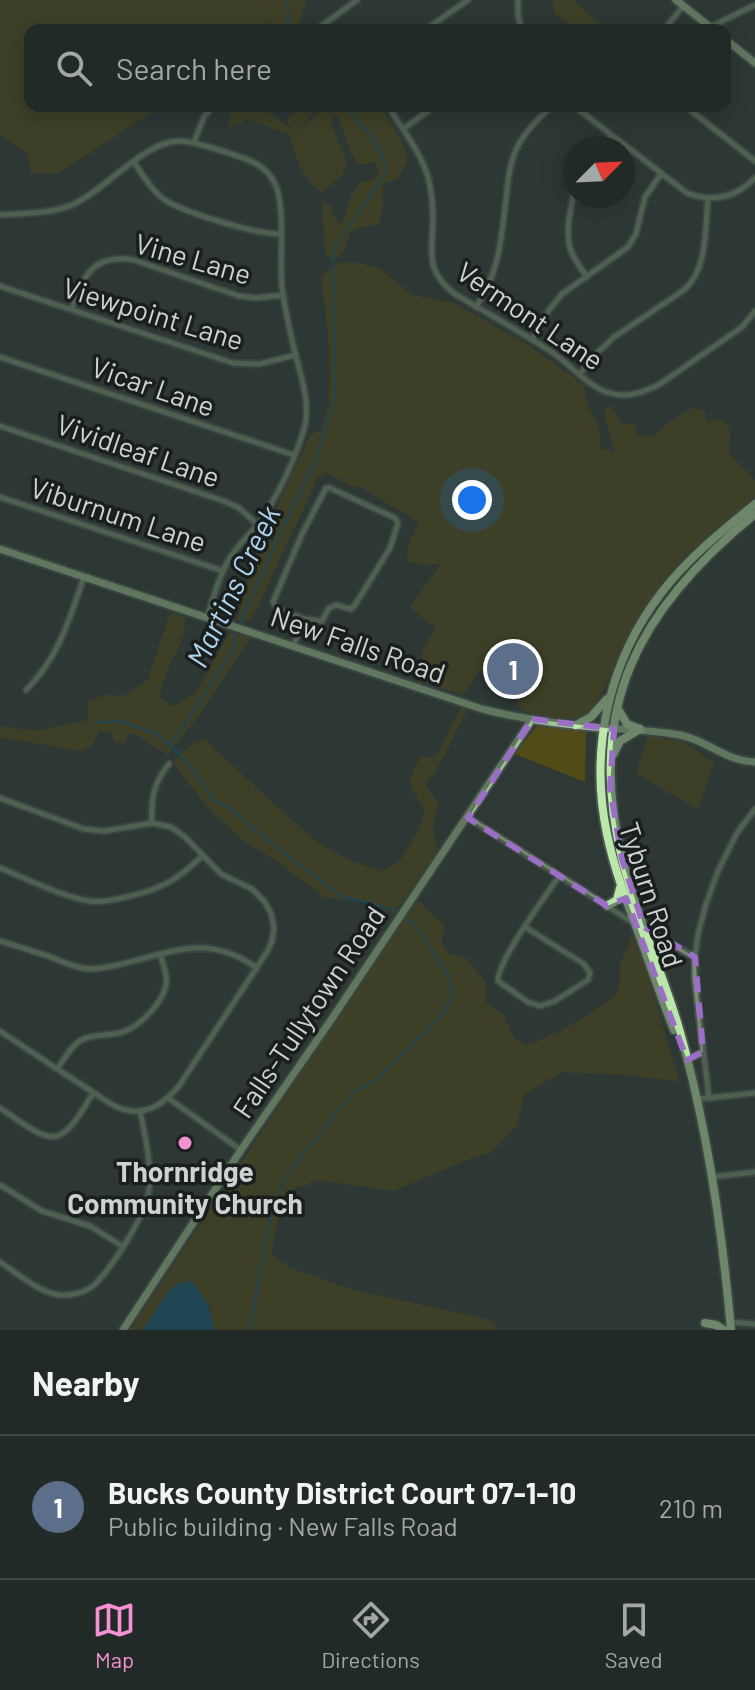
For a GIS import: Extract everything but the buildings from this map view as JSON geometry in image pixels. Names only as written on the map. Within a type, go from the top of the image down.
[{"type":"main road","name":"Tyburn Road","points":[[730,1326],[722,1249],[697,1099],[670,1001],[611,855],[602,805],[600,755],[611,691],[641,622],[662,591],[694,556],[755,504]]},
{"type":"main road","name":"Tyburn Road","points":[[639,926],[611,797],[610,770],[617,709],[631,664],[665,604],[704,559],[755,514]]},
{"type":"main road","points":[[576,725],[596,713],[611,691]]},
{"type":"main road","points":[[617,709],[627,724],[640,729]]},
{"type":"main road","points":[[610,770],[620,741],[640,729]]},
{"type":"main road","points":[[607,906],[617,900],[620,883]]},
{"type":"main road","points":[[705,1323],[724,1330]]},
{"type":"street","points":[[324,24],[357,0]]},
{"type":"street","points":[[434,24],[468,0]]},
{"type":"street","points":[[518,0],[520,24]]},
{"type":"street","points":[[667,24],[679,3],[706,24]]},
{"type":"street","points":[[721,24],[755,5]]},
{"type":"street","points":[[731,44],[755,63]]},
{"type":"street","points":[[194,142],[208,112]]},
{"type":"street","name":"Vermont Lane","points":[[392,112],[423,164],[431,190],[433,217],[430,254],[441,282],[553,353],[607,392],[624,395],[639,393],[660,384],[742,327],[755,311]]},
{"type":"street","points":[[403,129],[427,112]]},
{"type":"street","points":[[476,307],[491,284],[498,261],[515,153],[526,132],[546,112]]},
{"type":"street","points":[[582,112],[687,193],[708,198],[727,197],[741,191],[755,178]]},
{"type":"street","points":[[693,112],[755,161]]},
{"type":"street","points":[[0,215],[73,205],[167,142],[194,142],[251,161],[271,177],[280,199],[283,295],[305,390],[306,415],[300,440],[270,507],[223,571],[207,618]]},
{"type":"street","points":[[134,162],[157,193],[174,205],[252,231],[280,234]]},
{"type":"street","points":[[532,340],[562,294],[623,252],[632,241],[645,197],[661,174]]},
{"type":"street","points":[[749,184],[755,192]]},
{"type":"street","points":[[580,374],[614,337],[691,283],[701,259],[708,198]]},
{"type":"street","points":[[573,208],[569,242],[572,254],[587,277]]},
{"type":"street","name":"Vine Lane","points":[[72,309],[85,276],[97,265],[117,259],[134,260],[249,298],[283,295]]},
{"type":"street","name":"Viewpoint Lane","points":[[0,286],[233,363],[259,364],[296,355]]},
{"type":"street","name":"Vicar Lane","points":[[0,357],[294,455]]},
{"type":"street","name":"Vividleaf Lane","points":[[0,426],[224,501],[239,508],[258,525]]},
{"type":"street","points":[[330,488],[395,518],[398,523],[390,548],[355,605],[351,609],[336,605],[329,608],[322,621],[305,619],[277,609],[273,602],[324,490],[330,488]]},
{"type":"street","name":"Viburnum Lane","points":[[0,497],[223,571]]},
{"type":"street","name":"New Falls Road","points":[[0,549],[482,709],[576,725],[640,729],[685,736],[731,758],[755,762]]},
{"type":"street","points":[[26,690],[54,655],[84,577]]},
{"type":"street","points":[[293,647],[305,619]]},
{"type":"street","name":"Falls-Tullytown Road","points":[[123,1330],[532,719]]},
{"type":"street","points":[[152,823],[154,788],[169,764]]},
{"type":"street","points":[[0,798],[84,829],[104,831],[152,823],[167,825],[178,830],[221,874],[252,889],[269,908],[273,922],[267,952],[257,968],[179,1086],[157,1106],[140,1111],[119,1108],[0,1031]]},
{"type":"street","points":[[709,1098],[695,978],[700,924],[710,890],[731,843],[755,809]]},
{"type":"street","points":[[468,818],[639,926],[695,957]]},
{"type":"street","points":[[0,868],[79,898],[106,901],[162,887],[202,856]]},
{"type":"street","points":[[525,927],[584,964],[590,973],[588,980],[545,1006],[537,1006],[498,981],[525,927],[559,876]]},
{"type":"street","points":[[0,941],[88,969],[106,968],[189,948],[211,948],[233,953],[257,968]]},
{"type":"street","points":[[57,1069],[81,1040],[125,1031],[147,1016],[165,987],[166,976],[160,954]]},
{"type":"street","points":[[687,1060],[703,1052]]},
{"type":"street","points":[[0,1108],[35,1131],[58,1136],[73,1126],[94,1092]]},
{"type":"street","points":[[697,1099],[755,1093]]},
{"type":"street","points":[[168,1098],[241,1150]]},
{"type":"street","points":[[0,1262],[50,1293],[70,1295],[93,1285],[142,1214],[149,1188],[149,1168],[140,1111]]},
{"type":"street","points":[[711,1177],[755,1172]]},
{"type":"street","points":[[0,1185],[42,1211],[90,1226],[122,1246]]},
{"type":"street","points":[[730,1326],[755,1324]]},
{"type":"highlighted area","points":[[532,719],[614,729],[610,788],[622,859],[644,927],[695,957],[703,1052],[687,1060],[626,898],[607,906],[468,818]]},
{"type":"shaded area","points":[[0,0],[306,0],[299,24],[24,24],[24,112],[152,112],[59,173],[31,173],[27,153],[0,135]]},
{"type":"shaded area","points":[[552,0],[574,0],[600,24],[566,24],[555,14]]},
{"type":"shaded area","points":[[229,112],[265,112],[294,131],[286,121],[295,112],[313,112],[296,131],[319,112],[384,112],[403,144],[408,160],[398,178],[383,184],[379,224],[349,233],[340,256],[331,259],[325,252],[322,205],[330,205],[332,214],[340,224],[346,215],[351,194],[361,182],[373,180],[380,172],[374,161],[358,164],[338,117],[331,116],[332,127],[347,162],[343,174],[322,192],[305,174],[290,134],[246,119],[228,127]]},
{"type":"shaded area","points":[[353,262],[379,268],[412,295],[454,303],[526,344],[584,385],[587,402],[599,429],[599,448],[615,453],[604,413],[608,405],[621,423],[636,425],[637,437],[654,436],[692,408],[703,410],[708,422],[723,419],[730,430],[729,453],[755,481],[755,497],[692,549],[660,586],[627,638],[588,715],[551,718],[517,706],[534,670],[531,660],[519,656],[488,664],[463,695],[419,681],[422,652],[436,628],[410,607],[441,564],[423,565],[407,561],[409,544],[419,522],[362,488],[349,485],[326,472],[318,477],[254,615],[250,621],[237,620],[248,581],[249,558],[274,540],[272,518],[311,434],[321,431],[329,405],[328,331],[321,276],[337,263]]},
{"type":"shaded area","points":[[170,613],[185,617],[184,635],[159,696],[173,707],[196,693],[230,632],[250,638],[198,717],[167,755],[131,733],[125,744],[114,741],[110,731],[99,731],[93,744],[81,751],[0,737],[0,726],[35,731],[88,720],[88,701],[109,694],[122,697],[148,680]]},
{"type":"shaded area","points":[[461,708],[467,711],[434,774],[425,784],[439,803],[433,826],[439,850],[394,913],[362,901],[326,898],[274,859],[242,840],[209,809],[173,763],[189,746],[205,739],[315,841],[350,860],[382,872],[400,861],[418,832],[425,809],[411,784],[416,766],[421,757],[436,757]]},
{"type":"shaded area","points":[[537,726],[586,732],[585,782],[515,754]]},
{"type":"shaded area","points":[[648,736],[683,742],[714,762],[698,809],[636,773]]},
{"type":"shaded area","points":[[418,900],[445,926],[441,942],[449,954],[466,958],[486,983],[486,1003],[503,1014],[513,1036],[525,1046],[574,1023],[619,992],[620,964],[630,936],[637,939],[679,1081],[562,1072],[524,1095],[517,1125],[490,1153],[393,1191],[319,1180],[288,1191],[278,1219],[271,1255],[290,1268],[354,1290],[490,1320],[496,1330],[214,1330],[209,1305],[164,1296],[153,1319],[142,1330],[130,1330],[404,918]]},
{"type":"water","points":[[191,1281],[207,1304],[214,1330],[142,1330],[173,1287]]},
{"type":"waterway","name":"Martins Creek","points":[[286,0],[289,24]]},
{"type":"waterway","name":"Martins Creek","points":[[239,626],[315,463],[335,396],[332,269],[336,245],[386,172],[376,144],[349,112]]},
{"type":"waterway","name":"Martins Creek","points":[[236,632],[234,647],[170,745],[184,759],[212,799],[225,805],[341,896],[393,909],[400,914]]},
{"type":"waterway","points":[[94,723],[120,721],[156,734],[170,745]]},
{"type":"waterway","name":"Martins Creek","points":[[250,1330],[269,1223],[286,1176],[353,1092],[376,1080],[438,1020],[453,997],[448,975],[418,928],[405,918]]},
{"type":"place","name":"Bucks County District Court 07-1-10","points":[[513,669]]},
{"type":"place","name":"Thornridge Community Church","points":[[185,1143]]}]
